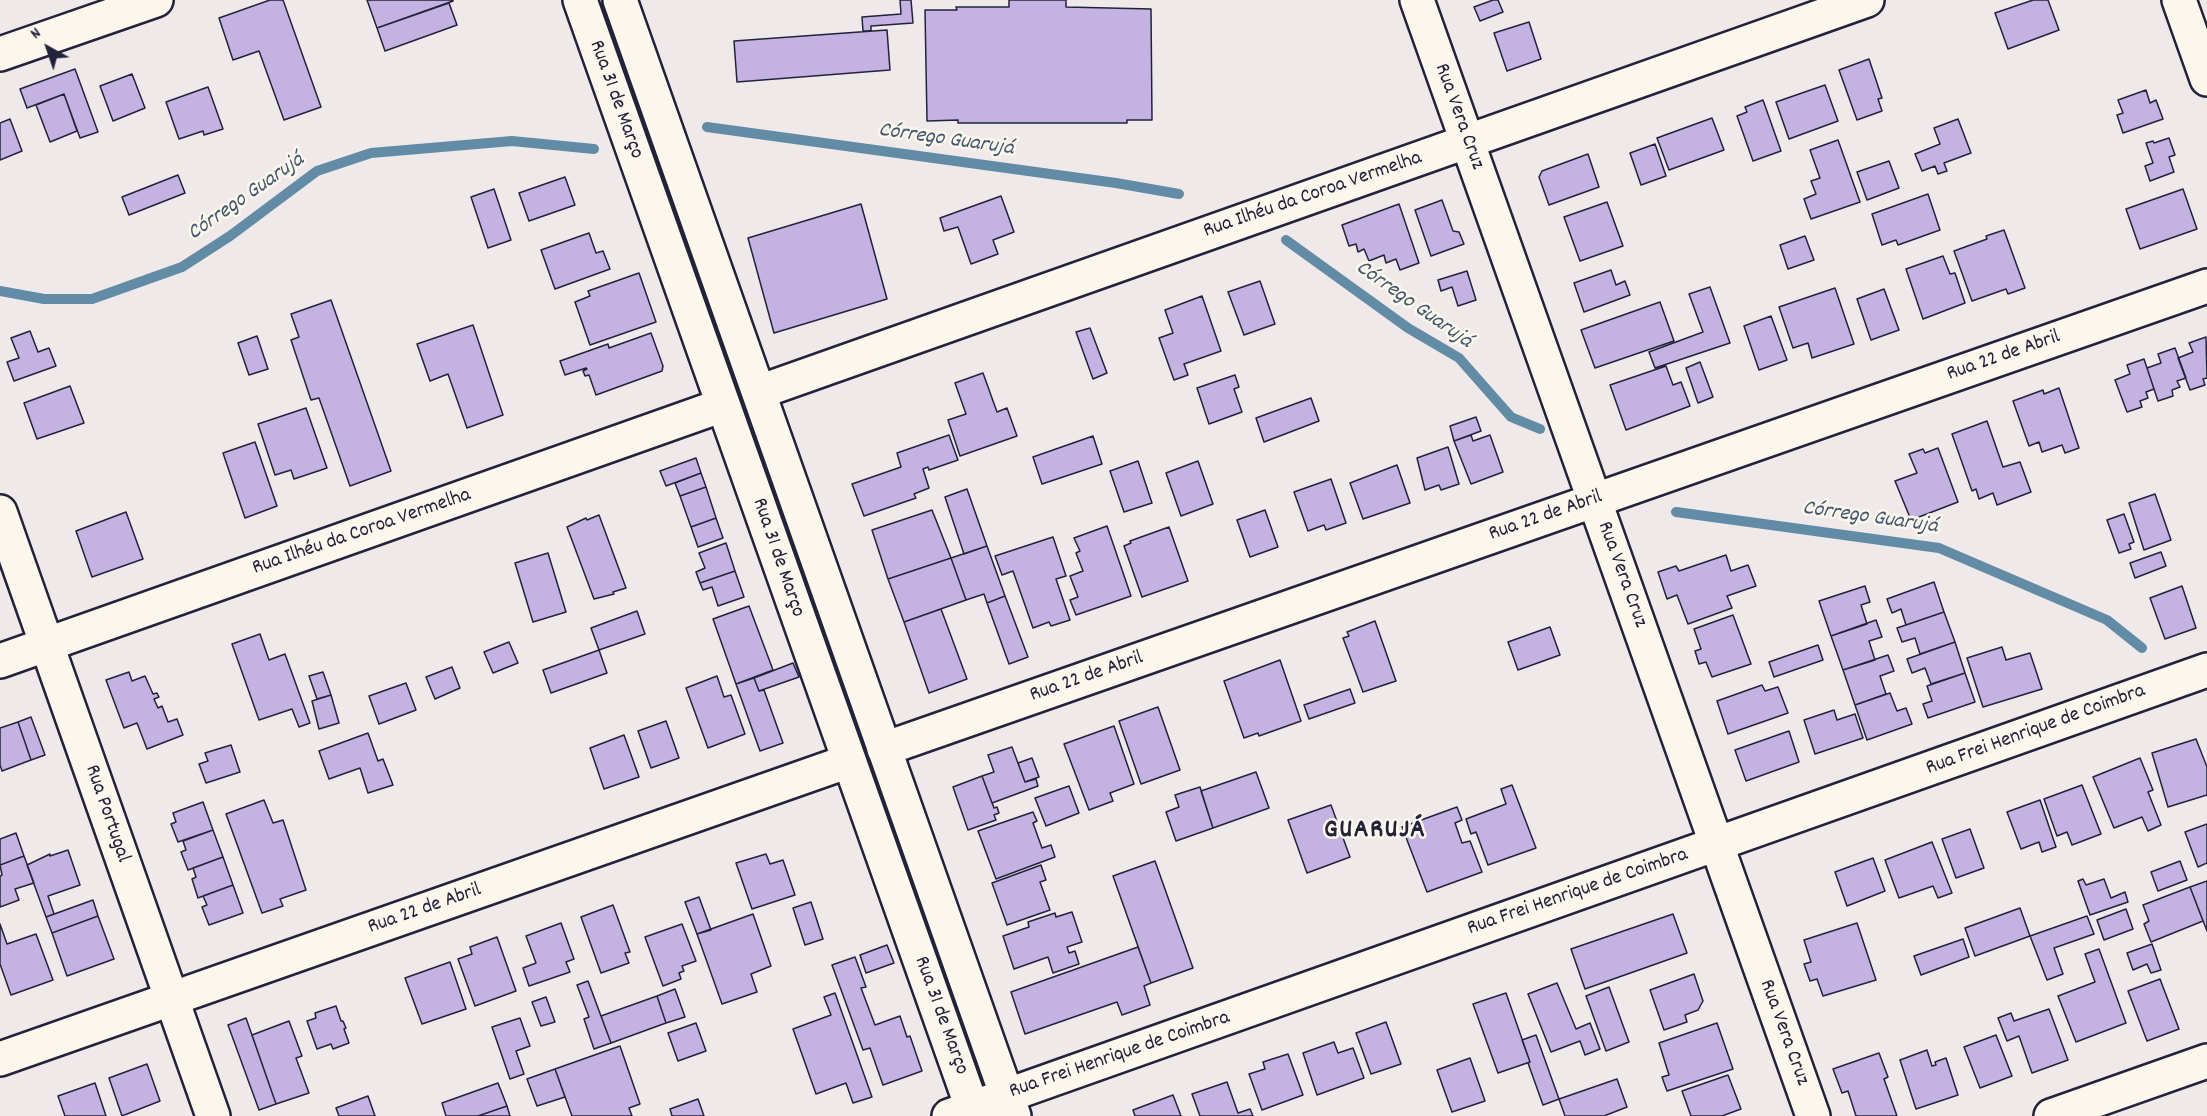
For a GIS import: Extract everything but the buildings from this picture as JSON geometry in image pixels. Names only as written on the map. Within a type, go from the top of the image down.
[{"type":"street","points":[[0,54],[156,0]]},
{"type":"street","name":"Rua 31 de Março","points":[[580,0],[849,761],[965,1113]]},
{"type":"street","name":"Rua 31 de Março","points":[[620,0],[1010,1106]]},
{"type":"street","name":"Rua Vera Cruz","points":[[1417,0],[1813,1116]]},
{"type":"street","name":"Rua Ilhéu da Coroa Vermelha","points":[[759,392],[1867,0]]},
{"type":"street","points":[[2179,0],[2207,79]]},
{"type":"street","name":"Rua 22 de Abril","points":[[884,749],[2207,286]]},
{"type":"street","name":"Rua Ilhéu da Coroa Vermelha","points":[[0,660],[723,405]]},
{"type":"street","name":"Rua Portugal","points":[[0,512],[213,1116]]},
{"type":"street","name":"Rua Frei Henrique de Coimbra","points":[[965,1113],[1010,1106],[1716,844],[2207,670]]},
{"type":"street","name":"Rua 22 de Abril","points":[[0,1059],[849,761]]},
{"type":"street","points":[[2051,1116],[2207,1061]]},
{"type":"waterway","name":"Córrego Guarujá","points":[[707,127],[1116,183],[1179,194]]},
{"type":"waterway","name":"Córrego Guarujá","points":[[0,291],[44,299],[92,299],[182,267],[230,236],[317,171],[371,153],[512,141],[594,149]]},
{"type":"waterway","name":"Córrego Guarujá","points":[[1286,240],[1408,328],[1459,358],[1511,417],[1540,429]]},
{"type":"waterway","name":"Córrego Guarujá","points":[[1676,512],[1939,548],[2107,620],[2142,648]]},
{"type":"district","name":"GUARUJÁ","points":[[1375,832]]}]
